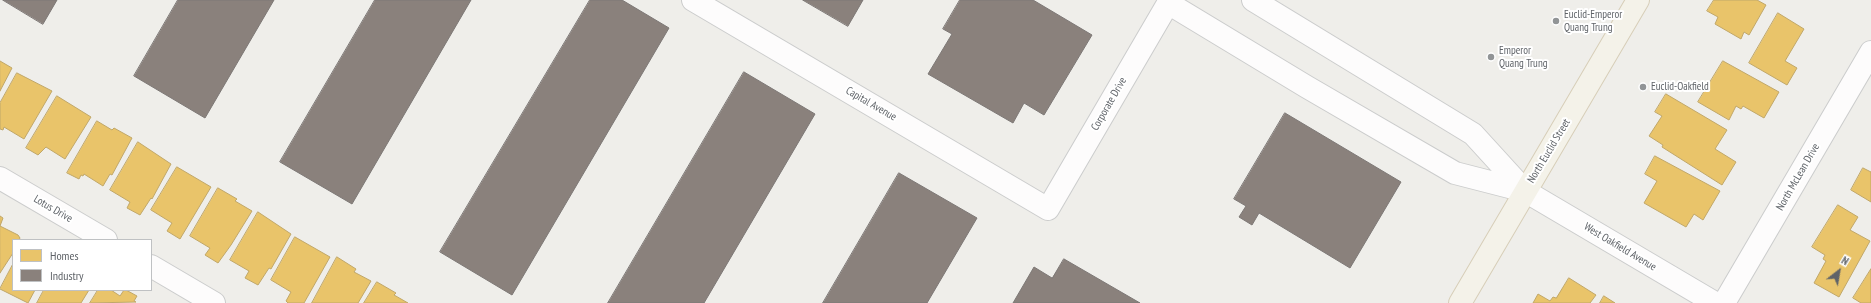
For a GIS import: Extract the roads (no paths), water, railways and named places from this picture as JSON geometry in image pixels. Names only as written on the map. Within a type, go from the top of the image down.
[{"type":"main road","name":"North Euclid Street","points":[[1460,303],[1638,0]]},
{"type":"street","name":"Capital Avenue","points":[[693,0],[1048,209]]},
{"type":"street","points":[[1253,0],[1473,134],[1525,191]]},
{"type":"street","name":"Corporate Drive","points":[[1048,209],[1169,2]]},
{"type":"street","points":[[1169,2],[1307,87],[1455,173],[1525,191]]},
{"type":"street","name":"North McLean Drive","points":[[1724,303],[1871,52]]},
{"type":"street","name":"Lotus Drive","points":[[0,178],[104,239]]},
{"type":"street","name":"West Oakfield Avenue","points":[[1525,191],[1714,303]]},
{"type":"street","points":[[152,267],[214,303]]},
{"type":"place","name":"Euclid-Emperor Quang Trung","points":[[1556,21]]},
{"type":"place","name":"Emperor Quang Trung","points":[[1491,57]]},
{"type":"place","name":"Euclid-Oakfield","points":[[1643,87]]}]
